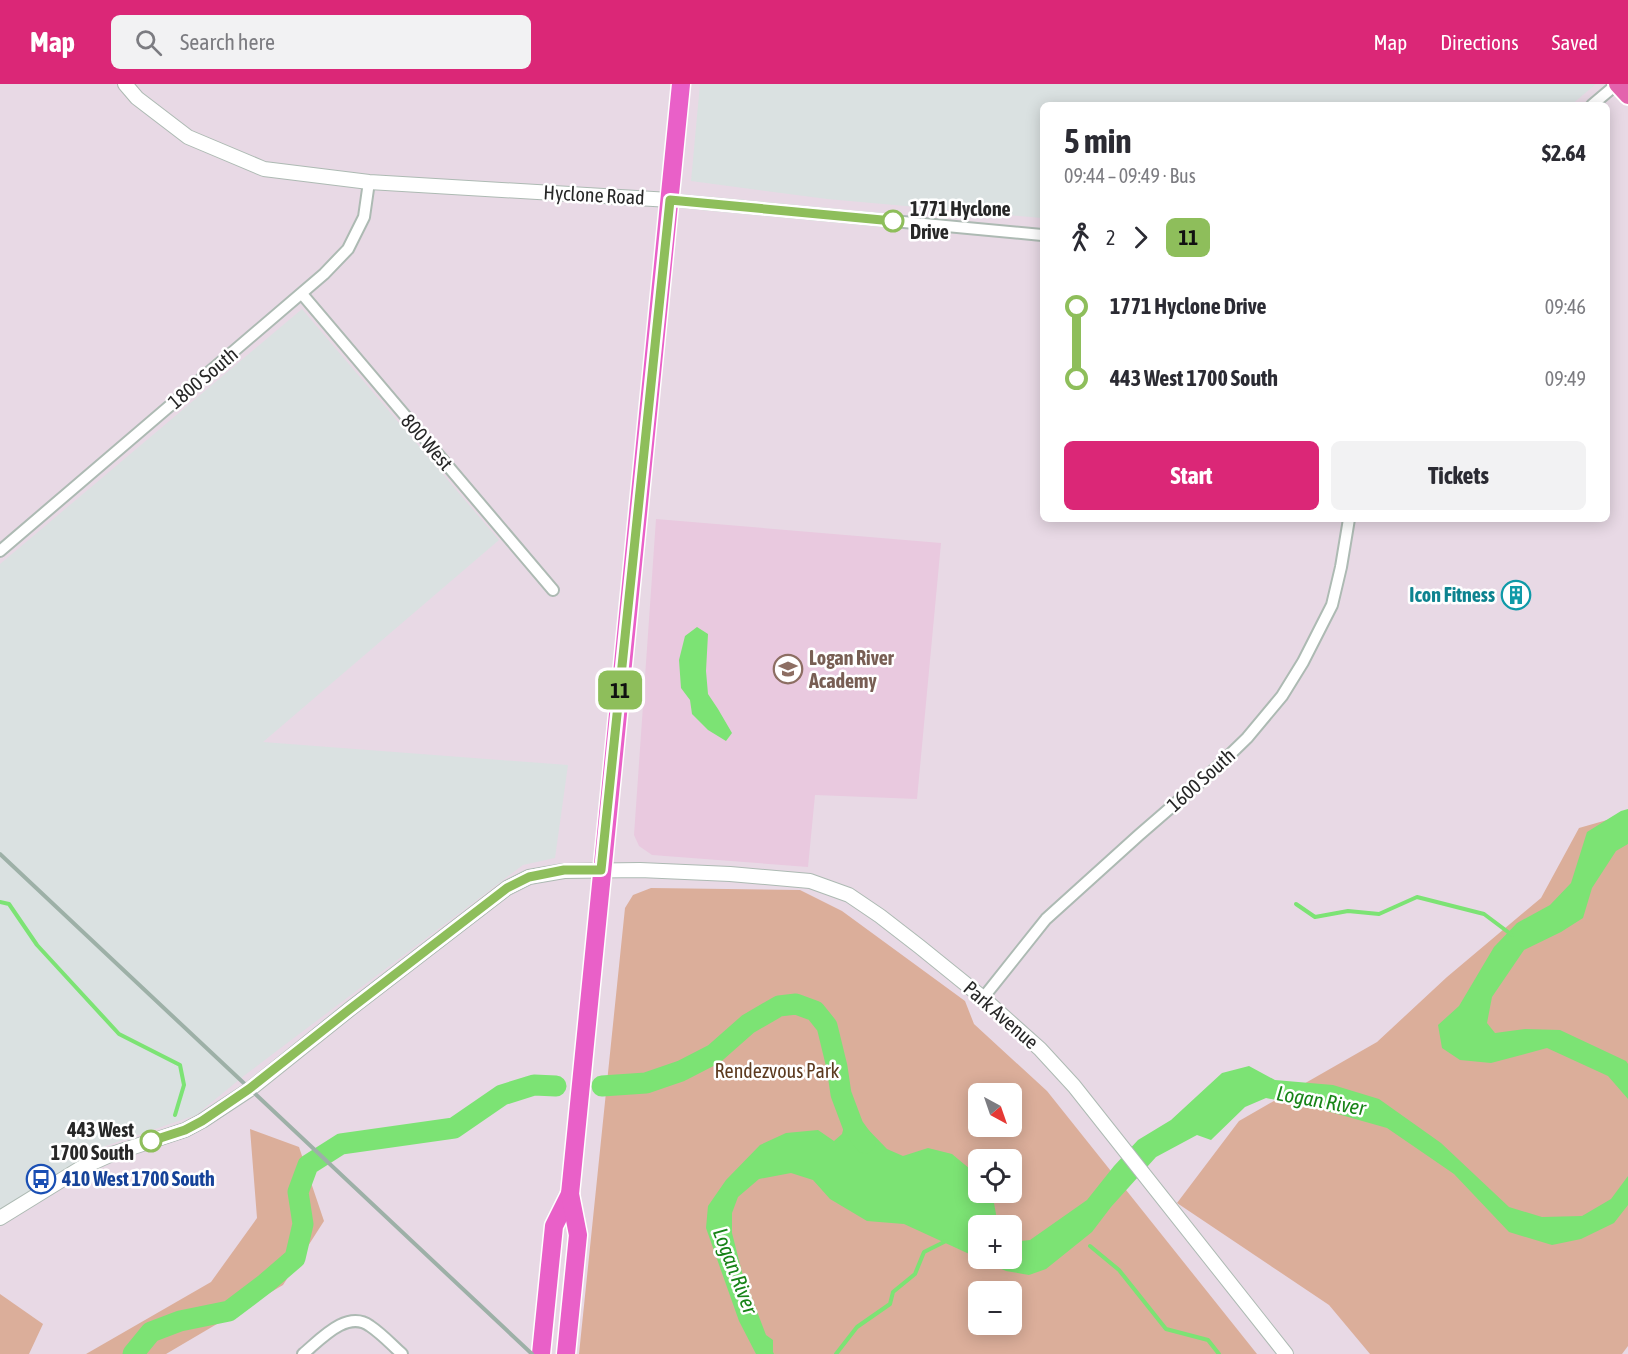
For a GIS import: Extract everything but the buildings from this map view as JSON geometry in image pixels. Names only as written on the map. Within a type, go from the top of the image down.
[{"type":"highway","points":[[566,1354],[578,1235],[570,1194],[681,84]]},
{"type":"highway","points":[[541,1354],[554,1226],[570,1194]]},
{"type":"main road","points":[[1617,84],[1628,96]]},
{"type":"street","name":"Hyclone Road","points":[[125,84],[137,98],[188,137],[264,169],[369,182],[670,200],[1040,236]]},
{"type":"street","points":[[1596,102],[1617,84]]},
{"type":"street","name":"1800 South","points":[[0,551],[302,294],[348,249],[364,217],[369,182]]},
{"type":"street","name":"800 West","points":[[302,294],[553,590]]},
{"type":"street","name":"1600 South","points":[[983,998],[1046,919],[1214,770],[1247,738],[1282,696],[1303,662],[1332,605],[1341,567],[1348,522]]},
{"type":"street","name":"Park Avenue","points":[[0,1218],[81,1168],[112,1154],[185,1130],[202,1121],[249,1089],[507,888],[529,877],[564,870],[640,870],[755,875],[810,881],[849,895],[920,947],[983,998],[1040,1049],[1074,1086],[1286,1354]]},
{"type":"street","points":[[303,1354],[339,1325],[353,1320],[369,1324],[402,1354]]},
{"type":"shaded area","points":[[700,84],[1596,84],[1575,102],[1040,102],[1040,218],[827,199],[691,181]]},
{"type":"shaded area","points":[[302,309],[499,540],[263,742],[568,765],[555,858],[523,865],[245,1075],[196,1115],[103,1147],[0,1209],[0,564]]},
{"type":"shaded area","name":"Logan River Academy","points":[[656,519],[941,543],[917,799],[815,795],[808,867],[652,855],[639,846],[634,835]]},
{"type":"green space","points":[[1628,814],[1628,1346],[1622,1354],[1370,1354],[1329,1305],[1177,1203],[1239,1121],[1377,1042],[1447,977],[1541,898],[1579,828]]},
{"type":"green space","name":"Rendezvous Park","points":[[651,888],[800,890],[842,911],[965,1001],[974,1024],[1047,1091],[1257,1354],[579,1354],[625,908],[633,895]]},
{"type":"green space","points":[[250,1129],[299,1147],[324,1221],[283,1285],[166,1354],[86,1354],[211,1282],[257,1218]]},
{"type":"green space","points":[[0,1294],[43,1324],[29,1354],[0,1354]]},
{"type":"water","points":[[697,627],[708,634],[706,671],[708,694],[732,733],[726,741],[708,730],[692,714],[690,700],[681,688],[679,660],[685,636]]},
{"type":"water","points":[[1628,809],[1628,844],[1616,851],[1592,888],[1583,918],[1561,932],[1524,950],[1492,997],[1487,1023],[1495,1033],[1525,1029],[1560,1030],[1626,1061],[1628,1064],[1628,1099],[1608,1076],[1547,1048],[1491,1063],[1460,1060],[1442,1048],[1438,1025],[1459,1006],[1494,947],[1517,923],[1550,905],[1571,883],[1587,832]]},
{"type":"water","name":"Logan River","points":[[1249,1066],[1275,1080],[1333,1085],[1379,1099],[1441,1143],[1509,1207],[1542,1217],[1582,1216],[1611,1199],[1628,1176],[1628,1205],[1614,1223],[1581,1239],[1552,1245],[1509,1232],[1454,1174],[1387,1128],[1313,1107],[1266,1098],[1245,1107],[1211,1140],[1197,1135],[1156,1157],[1092,1232],[1046,1269],[1029,1275],[1001,1269],[1022,1269],[1022,1241],[1030,1240],[1087,1200],[1138,1140],[1171,1120],[1222,1073]]},
{"type":"water","name":"Logan River","points":[[858,1119],[887,1149],[903,1156],[928,1148],[952,1154],[968,1167],[968,1203],[994,1203],[996,1215],[968,1215],[968,1253],[904,1224],[867,1221],[830,1199],[813,1180],[791,1173],[759,1179],[738,1197],[732,1213],[732,1233],[742,1272],[766,1335],[773,1340],[774,1354],[756,1354],[739,1321],[706,1228],[708,1206],[726,1180],[760,1145],[786,1133],[818,1130],[834,1141],[842,1134],[845,1122]]},
{"type":"waterway","points":[[1296,904],[1315,917],[1348,911],[1379,914],[1417,897],[1484,914],[1512,935]]},
{"type":"waterway","points":[[0,902],[9,904],[37,945],[119,1034],[180,1065],[184,1085],[175,1115]]},
{"type":"waterway","points":[[602,1086],[646,1083],[681,1071],[714,1054],[748,1024],[779,1006],[796,1004],[815,1011],[827,1026],[841,1094],[853,1126],[865,1143]]},
{"type":"waterway","points":[[133,1354],[151,1332],[180,1321],[229,1311],[295,1258],[303,1224],[298,1192],[308,1165],[341,1144],[454,1128],[502,1095],[534,1085],[556,1086]]},
{"type":"waterway","points":[[836,1354],[857,1327],[890,1304],[893,1292],[915,1274],[924,1252],[946,1241]]},
{"type":"waterway","points":[[1090,1246],[1119,1270],[1166,1329],[1208,1340],[1219,1354]]},
{"type":"railway","points":[[0,854],[532,1354]]},
{"type":"bus line","name":"11","points":[[151,1141],[185,1130],[202,1121],[249,1089],[507,888],[529,877],[564,870],[601,870],[670,200],[893,221]]},
{"type":"place","name":"1771 Hyclone Drive","points":[[893,221]]},
{"type":"place","name":"Icon Fitness","points":[[1516,595]]},
{"type":"place","name":"Logan River Academy","points":[[788,669]]},
{"type":"place","name":"443 West 1700 South","points":[[151,1141]]},
{"type":"place","name":"410 West 1700 South","points":[[41,1179]]}]
